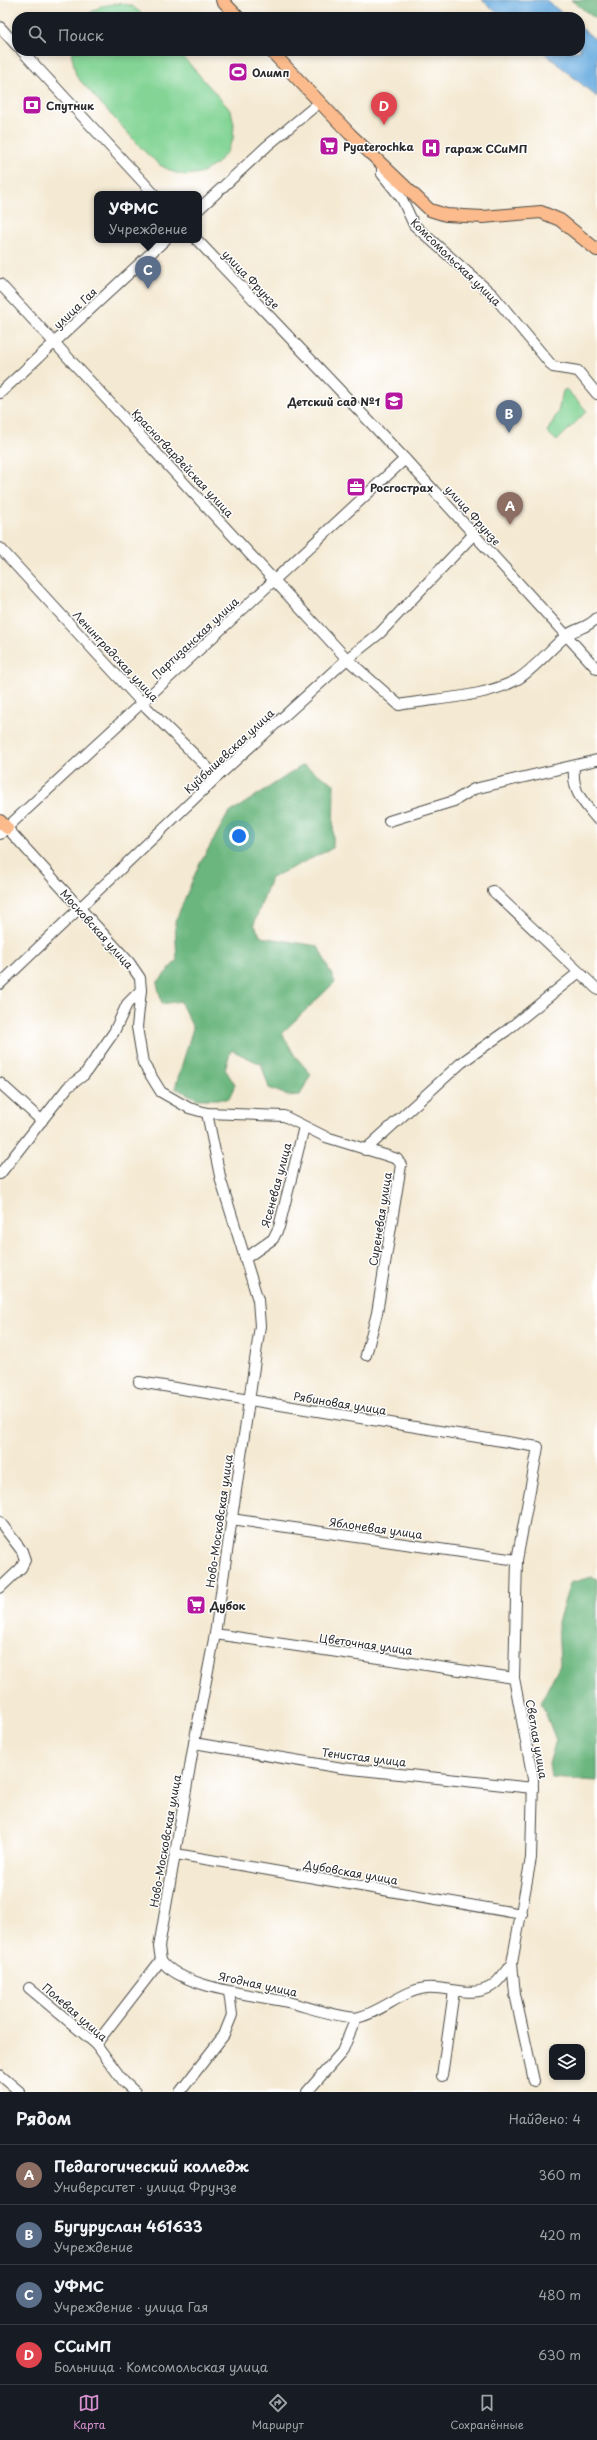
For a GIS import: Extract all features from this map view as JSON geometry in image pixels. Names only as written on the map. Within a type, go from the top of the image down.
[{"type":"main road","points":[[222,0],[233,12]]},
{"type":"main road","name":"Комсомольская улица","points":[[276,56],[382,169],[430,210],[446,215],[483,217],[541,212],[560,220],[597,250]]},
{"type":"street","points":[[0,27],[12,40]]},
{"type":"street","points":[[26,56],[70,105],[151,191]]},
{"type":"street","points":[[202,206],[267,146],[320,102]]},
{"type":"street","name":"Комсомольская улица","points":[[382,169],[402,199],[414,225],[493,295],[553,367],[578,371],[597,394]]},
{"type":"street","name":"улица Гая","points":[[0,393],[162,243]]},
{"type":"street","name":"улица Фрунзе","points":[[200,243],[405,458],[473,535],[567,634],[597,669]]},
{"type":"street","name":"Красногвардейская улица","points":[[0,284],[56,342],[347,658],[399,705],[461,696],[504,685],[519,678],[567,634]]},
{"type":"street","name":"Партизанская улица","points":[[2,828],[143,704],[405,458]]},
{"type":"street","name":"Куйбышевская улица","points":[[0,984],[217,777],[347,658],[380,633],[473,535]]},
{"type":"street","name":"Ленинградская улица","points":[[0,548],[143,704],[217,777]]},
{"type":"street","points":[[567,634],[587,627],[597,618]]},
{"type":"street","points":[[389,820],[454,801],[474,790],[597,760]]},
{"type":"street","points":[[574,766],[573,781],[577,794],[597,819]]},
{"type":"street","name":"Московская улица","points":[[2,828],[129,962],[140,978],[141,990],[137,1027],[143,1063],[160,1092],[189,1108],[207,1113],[284,1116]]},
{"type":"street","points":[[493,891],[578,973],[597,989]]},
{"type":"street","points":[[365,1150],[461,1063],[506,1031],[578,973]]},
{"type":"street","points":[[0,1174],[23,1148],[68,1087],[84,1075],[114,1032],[127,1004],[141,990]]},
{"type":"street","points":[[0,1082],[42,1121]]},
{"type":"street","name":"Ново-Московская улица","points":[[160,1960],[159,1947],[194,1743],[215,1634],[260,1326],[258,1300],[221,1181],[207,1113]]},
{"type":"street","name":"Сиреневая улица","points":[[284,1116],[304,1127],[344,1144],[397,1159],[401,1165],[377,1313],[366,1355]]},
{"type":"street","name":"Ясеневая улица","points":[[246,1258],[273,1239],[279,1227],[304,1127]]},
{"type":"street","name":"Рябиновая улица","points":[[139,1382],[538,1447]]},
{"type":"street","name":"Светлая улица","points":[[534,2081],[514,1994],[512,1963],[531,1858],[533,1788],[514,1678],[517,1560],[538,1447]]},
{"type":"street","name":"Яблоневая улица","points":[[231,1519],[517,1560]]},
{"type":"street","points":[[0,1522],[22,1551],[25,1560],[21,1568],[0,1588]]},
{"type":"street","name":"Цветочная улица","points":[[215,1634],[514,1678]]},
{"type":"street","name":"Тенистая улица","points":[[194,1743],[342,1768],[533,1788]]},
{"type":"street","name":"Дубовская улица","points":[[176,1854],[522,1914]]},
{"type":"street","points":[[96,2044],[160,1960]]},
{"type":"street","name":"Ягодная улица","points":[[160,1960],[167,1969],[179,1975],[229,1992],[265,1997],[356,2018]]},
{"type":"street","points":[[306,2092],[342,2052],[356,2018],[365,2016],[411,1993],[426,1988],[474,1992],[492,1986],[512,1963]]},
{"type":"street","name":"Полевая улица","points":[[29,1988],[96,2044],[124,2082],[134,2092]]},
{"type":"street","points":[[442,2076],[454,1990]]},
{"type":"street","points":[[180,2092],[224,2035],[232,2015],[229,1992]]},
{"type":"street","points":[[0,2075],[20,2092]]},
{"type":"green space","points":[[571,0],[597,0],[597,20]]},
{"type":"green space","points":[[120,3],[132,6],[140,12],[92,12],[101,6]]},
{"type":"green space","points":[[72,56],[182,56],[231,111],[234,124],[233,139],[227,152],[215,165],[201,173],[185,175],[173,172],[160,165],[146,153],[76,76]]},
{"type":"green space","points":[[566,389],[587,411],[557,441],[547,432],[558,412],[563,391]]},
{"type":"green space","points":[[303,765],[334,784],[333,848],[271,878],[254,924],[261,937],[318,946],[335,982],[282,1033],[295,1056],[311,1074],[300,1095],[289,1096],[269,1088],[261,1064],[231,1050],[225,1069],[235,1085],[229,1099],[198,1099],[175,1088],[193,1028],[180,1001],[162,1004],[157,983],[177,960],[175,922],[198,867],[228,814]]},
{"type":"green space","points":[[591,1577],[597,1579],[597,1781],[551,1778],[549,1764],[556,1740],[541,1702],[560,1664],[558,1622],[570,1583]]},
{"type":"water","points":[[482,0],[546,0],[561,12],[496,12]]},
{"type":"water","points":[[585,31],[597,41],[597,97],[548,56],[585,56]]},
{"type":"place","name":"Олимп","points":[[238,72]]},
{"type":"place","name":"Спутник","points":[[32,105]]},
{"type":"place","name":"ССиМП","points":[[384,125]]},
{"type":"place","name":"Pyaterochka","points":[[329,146]]},
{"type":"place","name":"гараж ССиМП","points":[[431,148]]},
{"type":"place","name":"УФМС","points":[[148,289]]},
{"type":"place","name":"Детский сад №1","points":[[394,401]]},
{"type":"place","name":"Бугуруслан 461633","points":[[509,433]]},
{"type":"place","name":"Росгострах","points":[[356,487]]},
{"type":"place","name":"Педагогический колледж","points":[[510,525]]},
{"type":"place","name":"Дубок","points":[[196,1605]]}]
